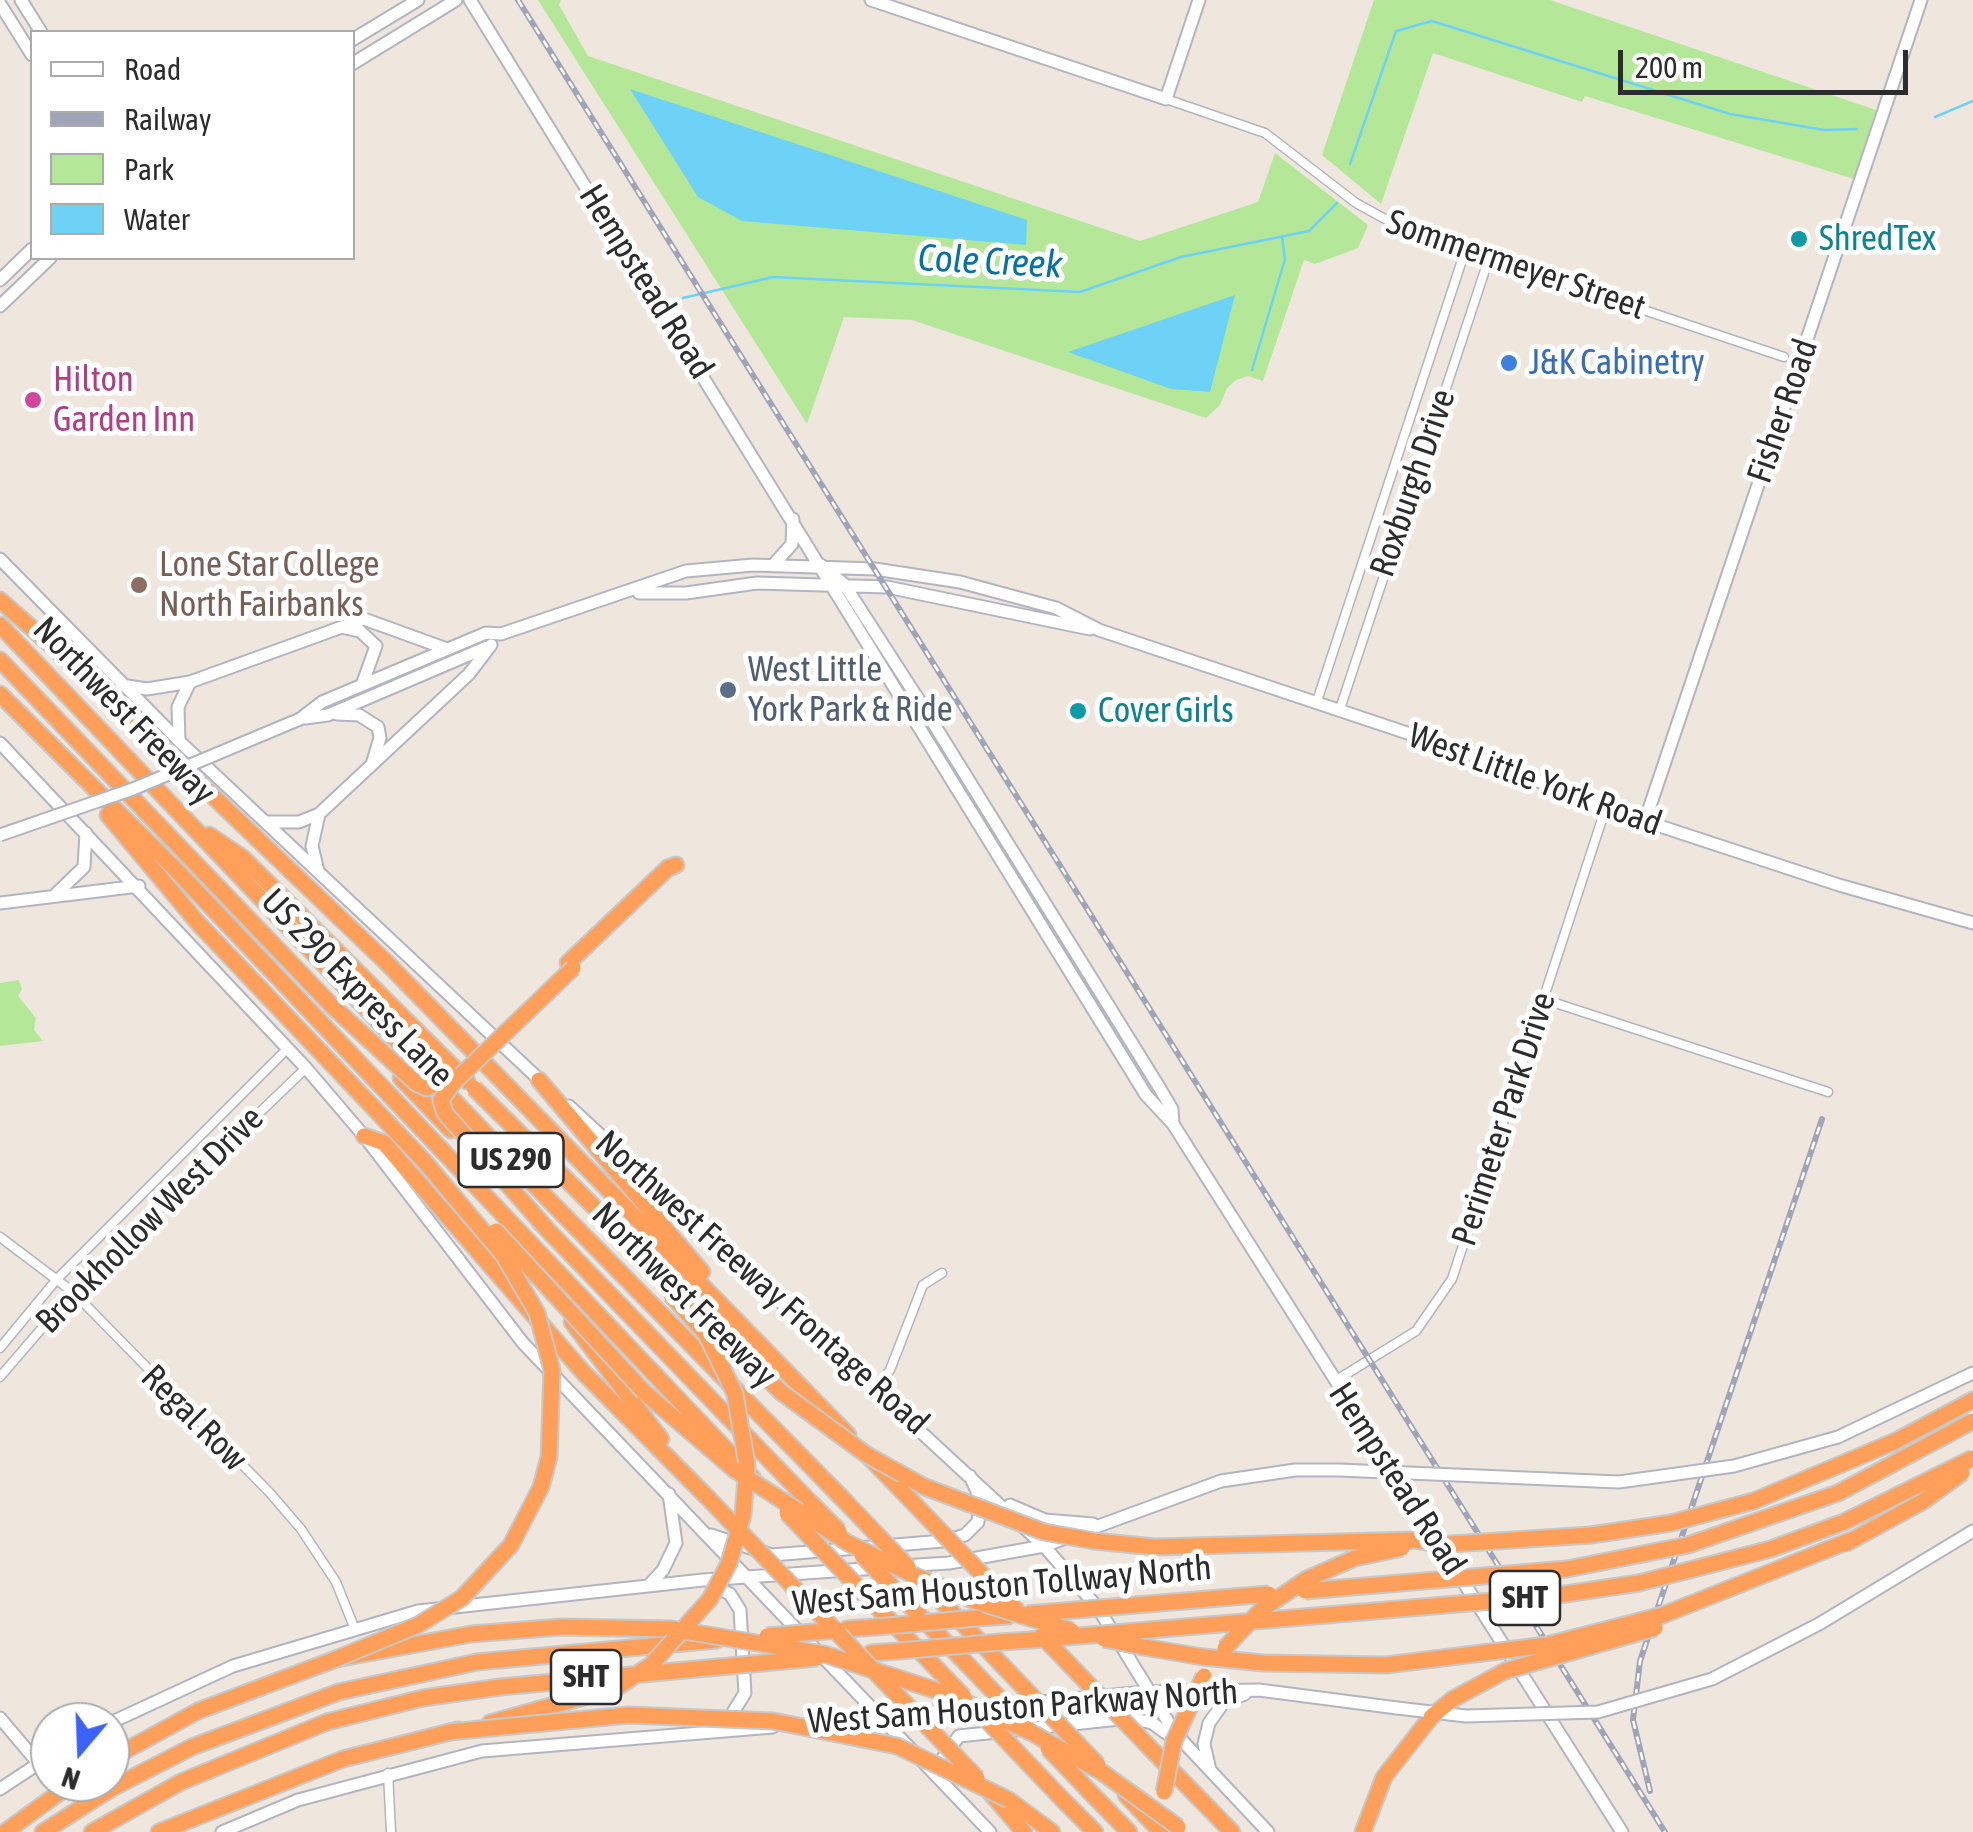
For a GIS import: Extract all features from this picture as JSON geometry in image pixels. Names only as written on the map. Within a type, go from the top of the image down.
[{"type":"highway","points":[[0,600],[102,690],[386,962],[1232,1832]]},
{"type":"highway","name":"Northwest Freeway","points":[[0,625],[521,1172],[841,1497],[1162,1832]]},
{"type":"highway","name":"US 290 Express Lane","points":[[0,660],[1128,1832]]},
{"type":"highway","name":"Northwest Freeway","points":[[0,694],[178,872],[780,1507],[1095,1832]]},
{"type":"highway","points":[[82,780],[158,878],[644,1392],[735,1470],[848,1543],[913,1575],[975,1601],[1083,1634],[1186,1654],[1263,1663],[1386,1665],[1491,1654],[1663,1615],[1854,1539]]},
{"type":"highway","points":[[186,819],[243,858],[781,1392],[821,1423],[925,1487],[1000,1518],[1061,1536],[1154,1547],[1414,1540],[1442,1544]]},
{"type":"highway","points":[[330,1004],[416,1083],[428,1088],[448,1078],[571,966],[668,868],[676,865],[453,1082],[441,1100],[445,1114],[546,1228]]},
{"type":"highway","points":[[539,1080],[782,1367]]},
{"type":"highway","points":[[364,1136],[384,1142],[583,1372],[709,1494]]},
{"type":"highway","points":[[130,1749],[198,1711],[418,1626],[462,1598],[511,1546],[541,1486],[549,1457],[554,1384],[537,1313],[504,1256],[425,1162]]},
{"type":"highway","points":[[462,1168],[624,1394],[709,1494],[1024,1832]]},
{"type":"highway","points":[[159,1832],[343,1759],[583,1701],[616,1688],[651,1665],[710,1599],[729,1563],[743,1515],[747,1465],[735,1394],[706,1334],[629,1240]]},
{"type":"highway","points":[[1162,1832],[1166,1774],[1180,1724],[1204,1676],[1249,1621],[1291,1588],[1338,1564],[1389,1550],[1601,1534],[1720,1512],[1852,1462],[1973,1400]]},
{"type":"highway","name":"West Sam Houston Tollway North","points":[[43,1832],[175,1755],[326,1696],[425,1671],[514,1657],[1602,1564],[1688,1545],[1788,1513],[1886,1471],[1973,1421]]},
{"type":"highway","points":[[1363,1832],[1384,1777],[1406,1745],[1431,1717],[1478,1684],[1505,1671],[1676,1622],[1784,1577],[1922,1502],[1973,1461]]},
{"type":"highway","name":"West Sam Houston Tollway North","points":[[92,1832],[182,1782],[328,1722],[423,1698],[578,1678],[1552,1596],[1639,1583],[1771,1549],[1844,1522],[1973,1461]]},
{"type":"highway","points":[[336,1659],[471,1634],[561,1626],[672,1630],[786,1646],[897,1675],[1034,1734],[1103,1773],[1184,1832]]},
{"type":"highway","points":[[449,1732],[629,1715],[773,1721],[834,1731],[897,1746],[942,1764],[998,1792],[1052,1832]]},
{"type":"highway","points":[[5,1832],[45,1802]]},
{"type":"main road","points":[[21,0],[41,30]]},
{"type":"main road","points":[[355,38],[418,0]]},
{"type":"main road","points":[[355,62],[456,0]]},
{"type":"main road","name":"Hempstead Road","points":[[470,0],[822,564],[844,584],[1159,1087],[1172,1109],[1174,1124],[1334,1382],[1622,1832]]},
{"type":"main road","name":"Sommermeyer Street","points":[[871,0],[1166,99]]},
{"type":"main road","points":[[1166,99],[1200,0]]},
{"type":"main road","name":"Fisher Road","points":[[1646,821],[1920,0]]},
{"type":"main road","points":[[0,4],[26,34]]},
{"type":"main road","points":[[0,280],[30,251]]},
{"type":"main road","points":[[0,306],[48,260]]},
{"type":"main road","points":[[772,565],[789,552],[794,519]]},
{"type":"main road","name":"Northwest Freeway Frontage Road","points":[[0,559],[179,741],[1044,1546],[1098,1608],[1146,1692],[1188,1749],[1268,1832]]},
{"type":"main road","name":"Hempstead Road","points":[[822,564],[826,583],[1146,1095],[1160,1116],[1174,1124]]},
{"type":"main road","name":"West Little York Road","points":[[300,719],[322,702],[486,632],[501,634],[686,571],[822,564],[960,582],[1056,608],[1099,630],[1340,709],[1646,821],[1839,885],[1973,923]]},
{"type":"main road","name":"West Little York Road","points":[[630,592],[686,592],[757,583],[844,584],[943,597],[1054,625],[1099,630]]},
{"type":"main road","points":[[121,685],[147,690],[190,682],[341,627],[374,620],[446,649]]},
{"type":"main road","points":[[341,627],[360,631],[376,646],[362,685]]},
{"type":"main road","name":"West Little York Road","points":[[0,835],[133,789],[300,719],[328,715],[491,645],[501,634]]},
{"type":"main road","points":[[265,822],[298,822],[319,814],[469,674],[491,645]]},
{"type":"main road","points":[[179,741],[178,706],[190,682]]},
{"type":"main road","points":[[328,715],[351,712],[375,722],[380,738],[372,763]]},
{"type":"main road","points":[[0,743],[306,1068],[364,1136],[523,1343],[990,1832]]},
{"type":"main road","points":[[318,871],[312,846],[319,814]]},
{"type":"main road","points":[[56,894],[84,866],[86,832]]},
{"type":"main road","points":[[0,903],[138,886]]},
{"type":"main road","points":[[130,1714],[233,1666],[354,1627],[496,1600],[748,1576],[949,1563],[1044,1546],[1222,1481],[1295,1470],[1338,1470],[1619,1482],[1734,1466],[1838,1437],[1973,1373]]},
{"type":"main road","points":[[707,1533],[772,1556],[944,1541],[966,1535],[978,1522],[980,1498],[968,1472]]},
{"type":"main road","points":[[648,1585],[663,1570],[676,1543],[669,1494]]},
{"type":"main road","points":[[995,1497],[1045,1520],[1107,1523]]},
{"type":"main road","name":"West Sam Houston Parkway North","points":[[222,1832],[283,1805],[388,1773],[482,1751],[1146,1692],[1259,1690],[1466,1716],[1598,1712],[1712,1678],[1819,1624],[1973,1531]]},
{"type":"main road","points":[[703,1580],[730,1594],[740,1610],[744,1693],[736,1712],[716,1732]]},
{"type":"main road","points":[[1211,1774],[1204,1744],[1208,1724],[1224,1702],[1259,1690]]},
{"type":"main road","points":[[0,1718],[30,1754]]},
{"type":"main road","points":[[948,1784],[943,1758],[959,1736],[1129,1718],[1152,1723],[1188,1749]]},
{"type":"main road","points":[[0,1789],[30,1768]]},
{"type":"street","name":"Sommermeyer Street","points":[[1166,99],[1265,133],[1382,220],[1784,358]]},
{"type":"street","name":"Roxburgh Drive","points":[[1317,702],[1465,250]]},
{"type":"street","name":"Roxburgh Drive","points":[[1340,709],[1489,258]]},
{"type":"street","points":[[1402,439],[1426,446]]},
{"type":"street","points":[[1359,565],[1383,572]]},
{"type":"street","name":"Perimeter Park Drive","points":[[1334,1382],[1416,1331],[1447,1289],[1606,807]]},
{"type":"street","points":[[1544,999],[1828,1092]]},
{"type":"street","name":"Brookhollow West Drive","points":[[0,1348],[57,1279],[288,1049]]},
{"type":"street","name":"Brookhollow West Drive","points":[[0,1376],[73,1292],[306,1068]]},
{"type":"street","name":"Regal Row","points":[[0,1237],[73,1292],[301,1529],[336,1582],[354,1627]]},
{"type":"street","points":[[876,1387],[890,1370],[923,1286],[942,1273]]},
{"type":"street","points":[[388,1773],[391,1832]]},
{"type":"green space","points":[[538,0],[561,0],[559,5],[588,56],[1140,241],[1258,202],[1275,153],[1368,225],[1358,248],[1315,264],[1304,260],[1263,381],[1248,376],[1236,380],[1206,418],[912,320],[844,317],[807,424]]},
{"type":"green space","points":[[1374,0],[1550,0],[1876,110],[1854,179],[1585,96],[1582,102],[1433,53],[1381,204],[1322,155]]},
{"type":"green space","points":[[19,980],[22,989],[18,996],[36,1018],[34,1030],[43,1041],[0,1046],[0,983]]},
{"type":"water","points":[[630,89],[1027,220],[1026,245],[742,221],[698,197]]},
{"type":"water","points":[[1235,295],[1210,392],[1171,389],[1068,352]]},
{"type":"waterway","name":"Cole Creek","points":[[1350,164],[1396,31],[1432,21],[1730,114],[1824,130],[1857,129]]},
{"type":"waterway","name":"Cole Creek","points":[[1935,117],[1973,101]]},
{"type":"waterway","name":"Cole Creek","points":[[683,298],[773,277],[1080,292],[1181,257],[1309,231],[1337,203]]},
{"type":"waterway","points":[[1252,370],[1285,259],[1282,237]]},
{"type":"railway","points":[[518,0],[1665,1832]]},
{"type":"railway","points":[[1650,1791],[1633,1720],[1640,1661],[1822,1119]]},
{"type":"place","name":"ShredTex","points":[[1799,239]]},
{"type":"place","name":"J&K Cabinetry","points":[[1509,363]]},
{"type":"place","name":"Hilton Garden Inn","points":[[33,400]]},
{"type":"place","name":"Lone Star College North Fairbanks","points":[[139,585]]},
{"type":"place","name":"West Little York Park & Ride","points":[[728,690]]},
{"type":"place","name":"Cover Girls","points":[[1078,711]]}]
